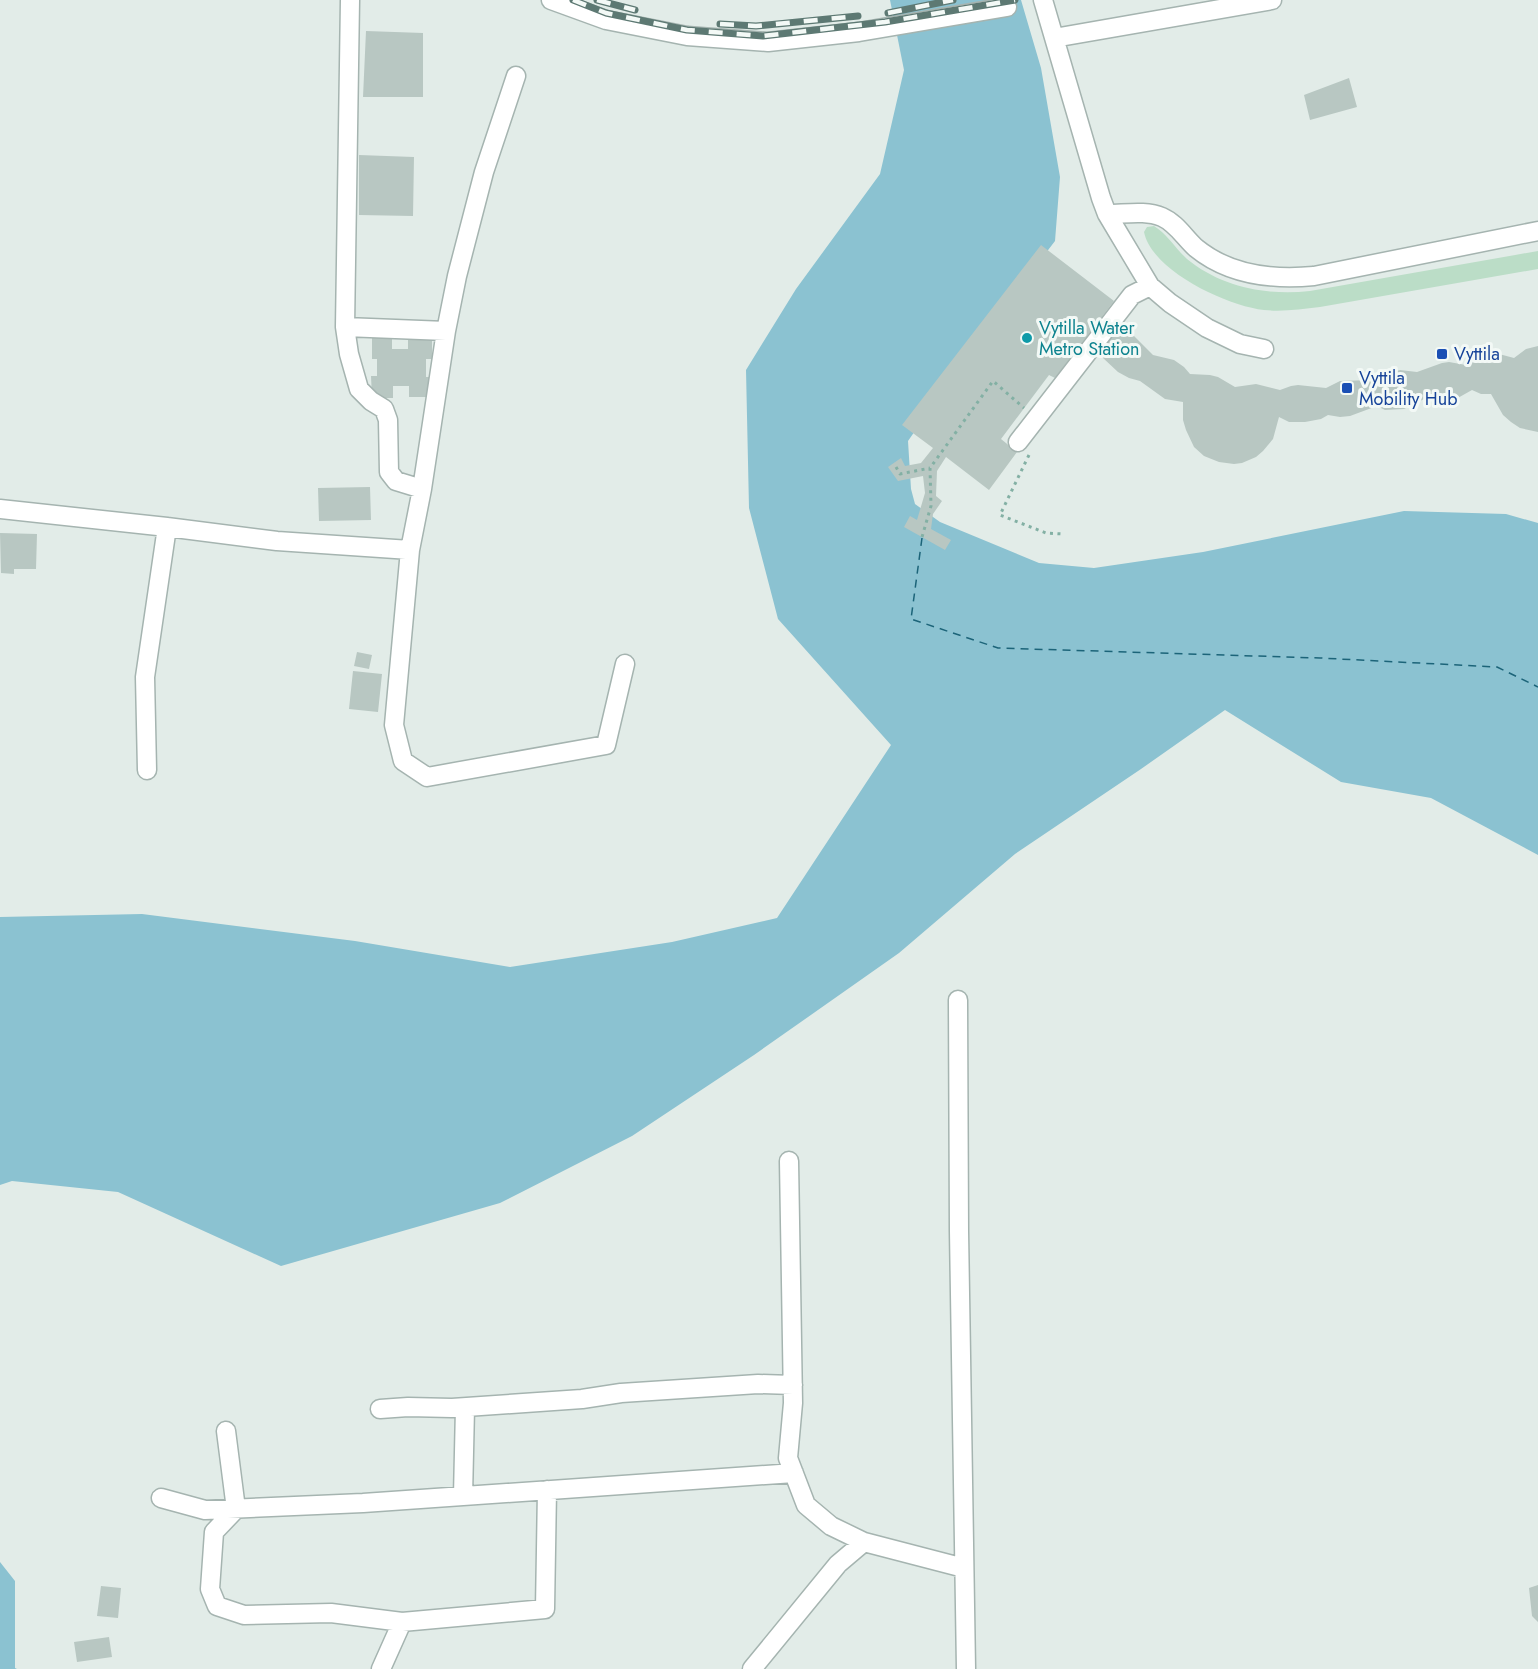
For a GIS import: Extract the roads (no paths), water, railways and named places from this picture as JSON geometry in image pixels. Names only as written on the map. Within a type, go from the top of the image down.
[{"type":"street","points":[[350,0],[345,327],[349,354],[359,389],[371,401],[384,409],[388,420],[389,472],[396,481],[422,489]]},
{"type":"street","points":[[551,0],[606,20],[687,36],[768,42],[859,32],[1007,7]]},
{"type":"street","points":[[1043,0],[1101,198],[1107,213],[1150,286],[1170,303],[1207,328],[1240,344],[1264,350]]},
{"type":"street","points":[[1054,38],[1272,0]]},
{"type":"street","points":[[516,76],[484,172],[457,276],[410,550],[394,725],[404,761],[427,777],[606,745],[625,664]]},
{"type":"street","points":[[1107,213],[1151,213],[1165,218],[1209,258],[1251,274],[1291,278],[1314,276],[1538,231]]},
{"type":"street","points":[[1024,447],[1132,295],[1150,286]]},
{"type":"street","points":[[345,327],[446,331]]},
{"type":"street","points":[[0,509],[167,527],[277,542],[410,550]]},
{"type":"street","points":[[147,770],[145,677],[167,527]]},
{"type":"street","points":[[958,1000],[966,1669]]},
{"type":"street","points":[[789,1161],[793,1403],[789,1458],[806,1505],[831,1526],[864,1542],[964,1568]]},
{"type":"street","points":[[380,1409],[465,1407],[582,1399],[621,1393],[758,1384],[793,1384]]},
{"type":"street","points":[[463,1496],[465,1407]]},
{"type":"street","points":[[226,1431],[236,1509]]},
{"type":"street","points":[[161,1498],[205,1510],[236,1509],[363,1503],[794,1473]]},
{"type":"street","points":[[236,1509],[214,1532],[210,1589],[217,1606],[244,1615],[331,1613],[402,1622],[545,1609],[547,1490]]},
{"type":"street","points":[[752,1669],[838,1564],[864,1542]]},
{"type":"street","points":[[381,1669],[402,1622]]},
{"type":"water","points":[[890,0],[1021,0],[1041,68],[1060,177],[1055,241],[965,359],[908,441],[911,489],[915,504],[940,522],[1039,563],[1094,568],[1203,552],[1404,511],[1506,514],[1538,523],[1538,855],[1431,798],[1341,782],[1225,710],[1015,854],[899,953],[754,1055],[632,1136],[500,1203],[281,1266],[118,1192],[12,1181],[0,1185],[0,917],[142,914],[355,941],[510,967],[672,942],[777,918],[891,745],[778,619],[749,508],[746,370],[796,289],[880,174],[904,70]]},
{"type":"water","points":[[0,1562],[15,1581],[15,1668],[17,1669],[0,1669]]},
{"type":"railway","points":[[573,0],[606,13],[687,30],[763,36],[885,22],[1015,0]]},
{"type":"railway","points":[[597,0],[635,10]]},
{"type":"railway","points":[[888,13],[953,0]]},
{"type":"railway","points":[[720,24],[756,26],[858,16]]},
{"type":"place","name":"Vytilla Water Metro Station","points":[[1027,338]]},
{"type":"place","name":"Vyttila","points":[[1442,354]]},
{"type":"place","name":"Vyttila Mobility Hub","points":[[1347,388]]}]
